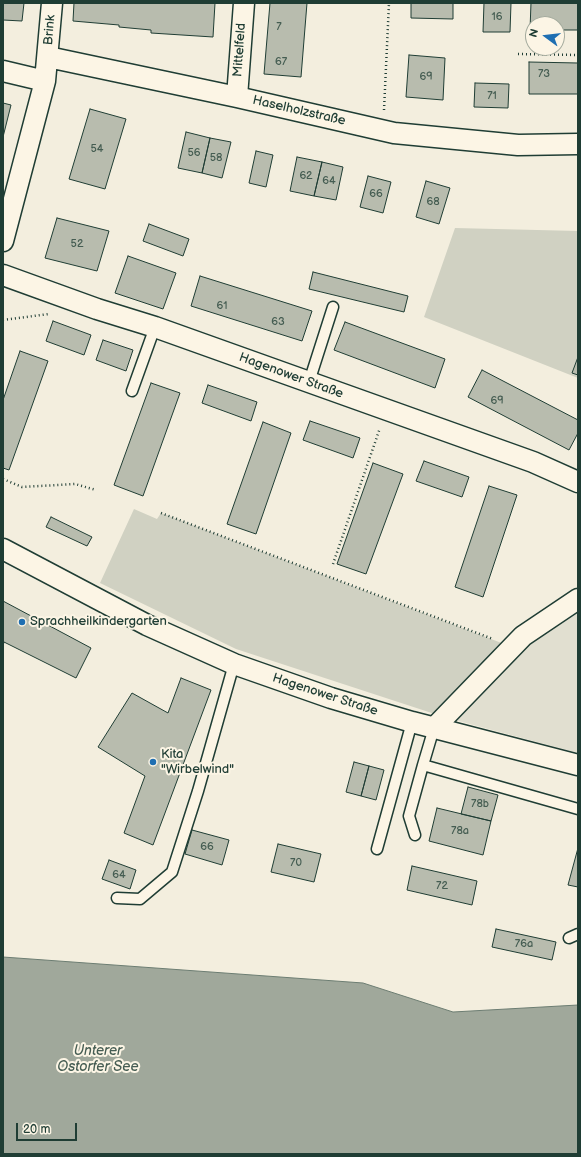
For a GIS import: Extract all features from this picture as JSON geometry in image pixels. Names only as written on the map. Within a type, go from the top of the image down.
[{"type":"street","name":"Brink","points":[[48,57],[52,3]]},
{"type":"street","name":"Mittelfeld","points":[[237,97],[244,3]]},
{"type":"street","points":[[3,241],[45,82],[48,57]]},
{"type":"street","name":"Haselholzstraße","points":[[48,57],[237,97],[394,133],[518,145],[578,144]]},
{"type":"street","points":[[3,71],[45,82]]},
{"type":"street","name":"Hagenower Straße","points":[[3,275],[97,309],[155,327],[533,462],[578,482]]},
{"type":"street","name":"Hagenower Straße","points":[[3,549],[147,625],[234,664],[331,698],[412,722],[578,765]]},
{"type":"street","points":[[434,728],[523,636],[578,599]]},
{"type":"lane","points":[[309,382],[333,307]]},
{"type":"lane","points":[[132,391],[155,327]]},
{"type":"lane","points":[[116,898],[140,899],[172,872],[198,791],[234,664]]},
{"type":"lane","points":[[377,849],[412,722]]},
{"type":"lane","points":[[415,835],[409,816],[434,728]]},
{"type":"lane","points":[[423,765],[578,809]]},
{"type":"path","points":[[383,130],[389,3]]},
{"type":"path","points":[[518,54],[578,55]]},
{"type":"path","points":[[333,564],[387,410]]},
{"type":"path","points":[[3,479],[22,487],[75,484],[96,490]]},
{"type":"path","points":[[161,513],[512,647]]},
{"type":"shaded area","points":[[455,228],[578,231],[578,378],[424,317]]},
{"type":"shaded area","points":[[134,509],[157,519],[161,513],[512,647],[444,717],[236,649],[100,583]]},
{"type":"shaded area","points":[[578,599],[578,753],[444,717]]},
{"type":"water","name":"Unterer Ostorfer See","points":[[3,957],[363,983],[453,1012],[578,1005],[578,1154],[3,1154]]},
{"type":"building","points":[[3,3],[24,3],[22,21],[3,20]]},
{"type":"building","points":[[74,3],[215,3],[213,37],[151,33],[151,30],[119,27],[119,25],[73,21]]},
{"type":"building","points":[[270,3],[307,3],[301,77],[264,74]]},
{"type":"building","points":[[411,3],[453,3],[453,19],[411,18]]},
{"type":"building","points":[[484,3],[511,3],[510,32],[483,32]]},
{"type":"building","points":[[531,3],[578,3],[578,30],[565,30],[565,16],[531,16]]},
{"type":"building","points":[[409,55],[445,58],[443,100],[406,97]]},
{"type":"building","points":[[529,62],[578,63],[578,94],[529,94]]},
{"type":"building","points":[[475,83],[509,84],[508,108],[474,107]]},
{"type":"building","points":[[3,103],[11,105],[3,137]]},
{"type":"building","points":[[90,109],[126,119],[105,189],[69,179]]},
{"type":"building","points":[[186,132],[210,138],[202,173],[178,168]]},
{"type":"building","points":[[210,138],[231,142],[222,178],[202,173]]},
{"type":"building","points":[[256,151],[273,155],[266,187],[249,183]]},
{"type":"building","points":[[297,157],[322,162],[314,196],[290,191]]},
{"type":"building","points":[[322,162],[343,167],[336,200],[314,196]]},
{"type":"building","points":[[368,176],[391,182],[383,213],[360,207]]},
{"type":"building","points":[[426,181],[450,188],[439,224],[416,217]]},
{"type":"building","points":[[57,218],[109,231],[97,271],[45,258]]},
{"type":"building","points":[[149,224],[189,239],[183,256],[143,241]]},
{"type":"building","points":[[128,256],[176,273],[163,309],[115,293]]},
{"type":"building","points":[[313,272],[408,296],[404,312],[309,289]]},
{"type":"building","points":[[200,276],[312,311],[302,341],[191,306]]},
{"type":"building","points":[[53,321],[91,335],[84,355],[46,341]]},
{"type":"building","points":[[345,322],[445,359],[435,388],[334,350]]},
{"type":"building","points":[[103,340],[133,350],[126,371],[96,360]]},
{"type":"building","points":[[20,351],[48,361],[9,470],[3,468],[3,400]]},
{"type":"building","points":[[578,357],[578,375],[572,373]]},
{"type":"building","points":[[482,370],[578,420],[578,433],[569,450],[468,397]]},
{"type":"building","points":[[151,383],[180,393],[143,496],[114,485]]},
{"type":"building","points":[[208,385],[257,402],[251,421],[202,403]]},
{"type":"building","points":[[310,421],[360,438],[353,458],[303,440]]},
{"type":"building","points":[[263,422],[291,433],[256,534],[227,524]]},
{"type":"building","points":[[424,461],[469,477],[462,497],[416,481]]},
{"type":"building","points":[[373,463],[403,474],[366,574],[337,564]]},
{"type":"building","points":[[489,486],[517,495],[483,597],[455,587]]},
{"type":"building","points":[[51,517],[92,537],[87,546],[46,527]]},
{"type":"building","name":"Sprachheilkindergarten","points":[[3,601],[91,648],[76,678],[4,642],[3,646]]},
{"type":"building","name":"Kita \"Wirbelwind\"","points":[[181,678],[211,690],[153,845],[124,833],[145,776],[98,747],[132,693],[168,713]]},
{"type":"building","points":[[354,762],[369,766],[361,796],[346,792]]},
{"type":"building","points":[[369,766],[384,770],[376,800],[361,796]]},
{"type":"building","points":[[468,787],[498,795],[491,821],[461,814]]},
{"type":"building","points":[[437,808],[491,821],[483,855],[429,841]]},
{"type":"building","points":[[192,830],[229,840],[222,865],[185,854]]},
{"type":"building","points":[[278,844],[321,854],[314,882],[271,872]]},
{"type":"building","points":[[578,848],[578,887],[568,885]]},
{"type":"building","points":[[109,860],[136,870],[130,889],[102,879]]},
{"type":"building","points":[[412,866],[477,881],[472,905],[407,890]]},
{"type":"building","points":[[496,929],[556,942],[552,960],[492,947]]},
{"type":"place","name":"Sprachheilkindergarten","points":[[22,622]]},
{"type":"place","name":"Kita \"Wirbelwind\"","points":[[153,762]]}]
